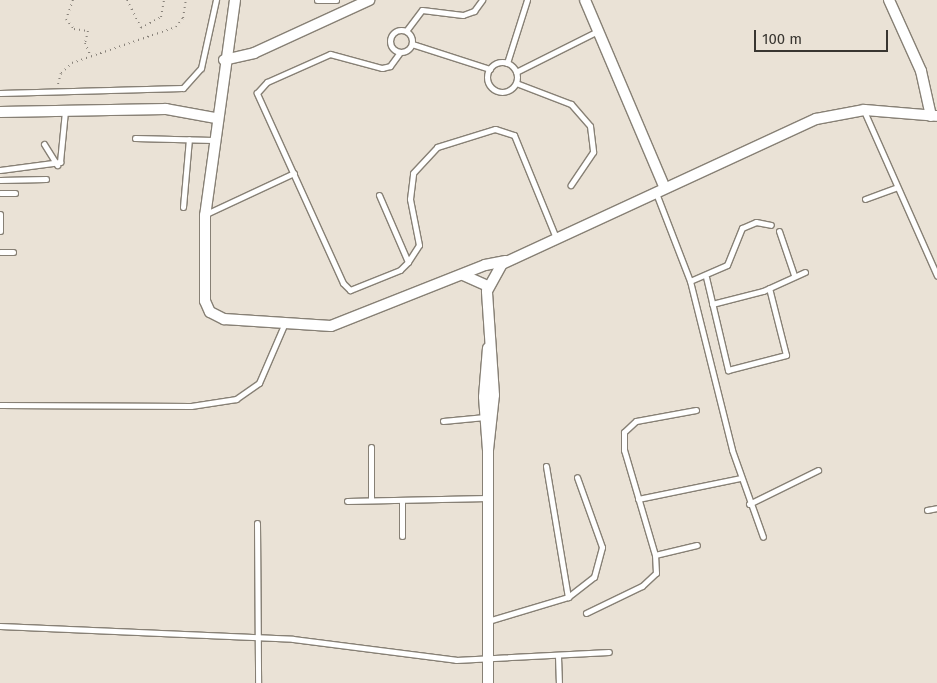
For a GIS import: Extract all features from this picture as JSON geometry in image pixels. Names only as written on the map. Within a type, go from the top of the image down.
[{"type":"street","points":[[236,0],[215,118],[205,215],[205,300],[210,312],[224,319],[284,325],[344,324],[463,275],[508,261],[659,188],[816,119],[864,110],[934,116],[922,72],[889,0]]},
{"type":"street","points":[[224,60],[254,53],[369,0]]},
{"type":"street","points":[[586,0],[659,188]]},
{"type":"street","points":[[0,112],[166,109],[215,118]]},
{"type":"street","points":[[488,450],[494,395],[488,286],[493,274],[508,261]]},
{"type":"street","points":[[463,275],[488,286]]},
{"type":"street","points":[[488,683],[488,450],[485,417],[490,335]]},
{"type":"lane","points":[[0,93],[184,88],[201,68],[216,0]]},
{"type":"lane","points":[[316,0],[328,4],[336,0]]},
{"type":"lane","points":[[406,31],[422,10],[463,14],[474,11],[482,0]]},
{"type":"lane","points":[[507,63],[527,0]]},
{"type":"lane","points":[[400,52],[390,40],[398,30],[406,31]]},
{"type":"lane","points":[[406,31],[412,44],[490,69],[507,63]]},
{"type":"lane","points":[[516,72],[598,31]]},
{"type":"lane","points":[[412,44],[400,52],[390,66],[382,68],[330,54],[262,84],[258,98],[346,288],[361,290],[400,270],[408,262],[419,245],[410,199],[413,173],[437,147],[495,129],[514,135],[556,238]]},
{"type":"lane","points":[[507,63],[516,72],[516,83]]},
{"type":"lane","points":[[490,69],[489,82],[498,91],[516,83],[571,104],[590,126],[593,152],[571,186]]},
{"type":"lane","points":[[864,110],[896,188],[937,276]]},
{"type":"lane","points":[[57,165],[63,156],[65,111]]},
{"type":"lane","points":[[134,138],[213,140]]},
{"type":"lane","points":[[183,207],[189,140]]},
{"type":"lane","points":[[44,144],[57,165]]},
{"type":"lane","points":[[0,170],[57,165]]},
{"type":"lane","points":[[205,215],[294,173]]},
{"type":"lane","points":[[0,180],[46,179]]},
{"type":"lane","points":[[659,188],[690,282],[740,478],[763,537]]},
{"type":"lane","points":[[865,199],[896,188]]},
{"type":"lane","points":[[0,193],[15,193]]},
{"type":"lane","points":[[379,195],[408,262]]},
{"type":"lane","points":[[0,214],[0,231]]},
{"type":"lane","points":[[690,282],[706,277],[727,265],[742,228],[756,222],[771,225]]},
{"type":"lane","points":[[779,231],[794,275]]},
{"type":"lane","points":[[0,252],[13,252]]},
{"type":"lane","points":[[712,304],[769,288],[794,275],[805,272]]},
{"type":"lane","points":[[706,277],[726,369],[782,358],[785,352],[769,288]]},
{"type":"lane","points":[[0,405],[191,406],[236,400],[259,383],[284,325]]},
{"type":"lane","points":[[586,613],[650,582],[657,564],[624,450],[628,425],[696,410]]},
{"type":"lane","points":[[443,421],[485,417]]},
{"type":"lane","points":[[371,447],[371,500]]},
{"type":"lane","points":[[546,466],[568,597]]},
{"type":"lane","points":[[750,504],[818,470]]},
{"type":"lane","points":[[488,621],[568,597],[594,577],[601,563],[602,547],[576,477]]},
{"type":"lane","points":[[638,499],[740,478]]},
{"type":"lane","points":[[347,501],[488,498]]},
{"type":"lane","points":[[402,500],[402,536]]},
{"type":"lane","points":[[927,510],[937,508]]},
{"type":"lane","points":[[257,523],[258,683]]},
{"type":"lane","points":[[655,555],[697,545]]},
{"type":"lane","points":[[0,626],[258,637],[488,662],[609,652]]},
{"type":"lane","points":[[558,656],[559,683]]},
{"type":"path","points":[[73,0],[66,19],[74,29],[88,30],[85,42],[90,55]]},
{"type":"path","points":[[127,0],[141,28],[161,17],[164,0]]},
{"type":"path","points":[[57,92],[64,68],[90,55],[170,30],[183,18],[186,0]]}]
